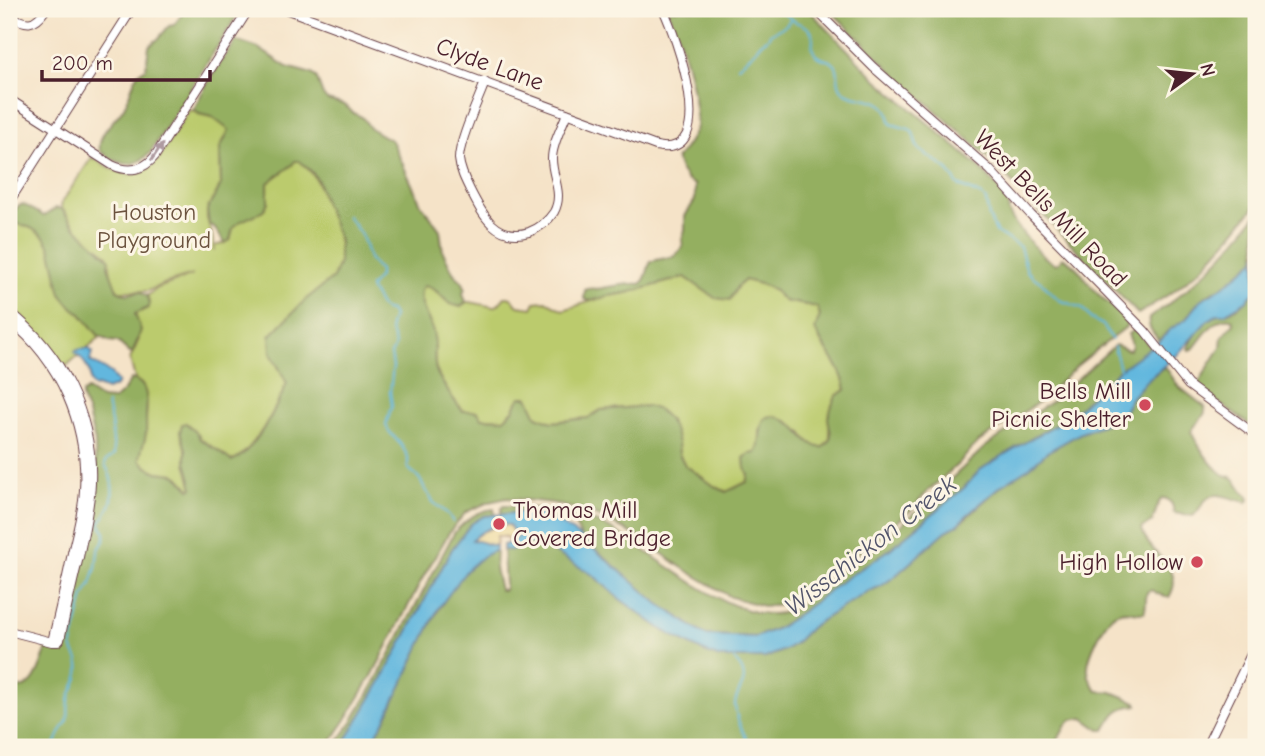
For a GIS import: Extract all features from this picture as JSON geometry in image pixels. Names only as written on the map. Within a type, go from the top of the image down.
[{"type":"street","points":[[9,15],[21,22],[30,23],[37,20],[46,9]]},
{"type":"street","points":[[9,202],[132,9]]},
{"type":"street","points":[[9,99],[112,165],[123,170],[133,170],[147,164],[155,156],[248,9]]},
{"type":"street","name":"Clyde Lane","points":[[285,9],[656,146],[666,147],[681,142],[691,125],[688,89],[680,54],[663,9]]},
{"type":"street","points":[[596,9],[621,9]]},
{"type":"street","name":"West Bells Mill Road","points":[[815,9],[873,67],[990,170],[1150,337],[1174,370],[1195,391],[1256,435]]},
{"type":"street","points":[[485,82],[460,150],[459,161],[461,171],[481,212],[490,223],[509,233],[540,227],[548,220],[557,203],[559,192],[553,154],[567,113]]},
{"type":"street","points":[[9,311],[42,343],[75,394],[84,420],[92,481],[88,514],[60,640],[52,642],[9,631]]},
{"type":"street","points":[[9,320],[32,342],[59,378],[74,414],[83,451],[83,504],[52,642]]},
{"type":"street","points":[[1206,747],[1256,644]]},
{"type":"green space","points":[[186,9],[241,9],[150,153],[131,164],[119,162],[100,151],[101,138],[124,107],[137,74],[146,68],[149,46],[169,26],[174,25]]},
{"type":"green space","points":[[667,9],[808,9],[875,78],[977,165],[1006,196],[1011,217],[1036,248],[1054,263],[1059,263],[1062,257],[1073,264],[1124,319],[1126,327],[1079,364],[1042,400],[977,443],[911,510],[870,545],[823,575],[798,597],[782,604],[763,606],[731,597],[681,567],[639,537],[596,515],[553,503],[507,498],[466,512],[450,531],[372,676],[327,747],[9,747],[9,685],[18,688],[31,683],[39,671],[47,648],[59,651],[63,648],[91,524],[96,476],[95,442],[82,394],[87,390],[101,399],[113,400],[123,392],[131,379],[141,384],[146,393],[147,404],[146,433],[140,460],[157,472],[174,474],[190,489],[193,488],[180,432],[182,424],[186,423],[200,439],[231,461],[248,449],[264,427],[287,383],[271,353],[270,336],[305,300],[333,278],[339,262],[339,240],[318,181],[299,161],[295,161],[268,183],[268,202],[265,208],[239,222],[233,228],[230,240],[225,243],[213,226],[209,225],[207,210],[221,185],[220,148],[229,130],[212,117],[199,114],[194,109],[213,74],[236,41],[258,48],[287,67],[312,74],[327,100],[345,105],[362,117],[370,128],[392,141],[421,204],[440,230],[443,252],[454,274],[465,287],[463,294],[466,302],[461,307],[449,303],[435,290],[427,287],[423,286],[421,292],[422,305],[433,330],[436,370],[463,411],[477,411],[482,418],[504,419],[521,397],[528,397],[537,416],[552,422],[588,418],[601,410],[647,406],[659,410],[668,419],[685,465],[726,492],[747,482],[749,475],[744,458],[756,453],[761,426],[767,417],[773,416],[789,422],[816,446],[822,448],[829,442],[831,435],[828,418],[832,405],[836,396],[846,390],[837,366],[815,330],[820,315],[817,307],[784,301],[775,291],[764,285],[745,280],[737,287],[730,300],[715,298],[685,277],[627,293],[590,301],[584,299],[587,289],[641,284],[651,262],[675,256],[683,246],[685,216],[695,200],[695,185],[687,180],[676,159],[693,135],[696,117],[687,65]]},
{"type":"green space","points":[[829,9],[1256,9],[1256,205],[1201,269],[1174,291],[1138,314],[984,153],[898,77]]},
{"type":"green space","name":"Houston Playground","points":[[190,109],[212,117],[230,130],[220,148],[221,185],[207,210],[214,251],[214,246],[230,240],[232,229],[238,222],[256,214],[265,206],[268,183],[295,161],[299,161],[317,181],[336,232],[340,261],[333,278],[312,296],[271,353],[287,383],[272,415],[248,449],[231,461],[200,439],[186,423],[180,432],[193,488],[190,490],[179,477],[157,472],[140,460],[145,438],[147,403],[141,384],[135,379],[130,359],[139,339],[135,314],[149,303],[147,296],[158,288],[193,275],[148,291],[119,291],[112,282],[108,255],[83,237],[61,207],[92,157],[125,173],[134,174],[150,167]]},
{"type":"green space","points":[[23,204],[44,216],[56,208],[62,209],[74,226],[110,259],[108,266],[117,290],[126,294],[141,292],[147,296],[148,308],[135,314],[141,330],[133,352],[130,353],[118,342],[98,335],[61,294],[50,247],[44,237],[31,228],[18,224],[12,215],[17,207]]},
{"type":"green space","points":[[12,207],[45,228],[101,336],[64,368],[41,337],[9,308],[9,212]]},
{"type":"green space","points":[[1256,215],[1256,257],[1253,262],[1224,286],[1205,296],[1186,319],[1159,341],[1150,328],[1149,318],[1207,271]]},
{"type":"green space","points":[[685,277],[699,286],[737,287],[745,280],[764,285],[784,301],[817,307],[820,315],[820,341],[833,358],[844,379],[846,390],[836,396],[829,430],[830,438],[822,448],[810,444],[801,431],[760,431],[760,447],[745,468],[749,475],[747,482],[727,492],[685,465],[679,454],[678,443],[647,406],[601,410],[588,418],[552,422],[537,416],[517,402],[504,419],[482,418],[477,411],[463,411],[444,386],[436,370],[433,330],[422,305],[423,285],[435,290],[450,304],[461,307],[470,302],[494,307],[508,297],[518,306],[532,308],[535,302],[546,301],[563,310]]},
{"type":"green space","points":[[1256,291],[1256,429],[1196,387],[1221,347],[1222,337],[1234,323],[1233,320],[1215,323],[1193,349],[1188,348],[1208,319],[1237,307]]},
{"type":"green space","points":[[1136,329],[1151,348],[1119,370],[1078,409],[980,470],[965,487],[889,550],[778,628],[756,637],[706,635],[699,631],[639,589],[582,539],[574,522],[577,517],[612,529],[676,573],[724,601],[769,614],[789,611],[832,577],[872,551],[985,447],[1055,399],[1115,345],[1130,350],[1132,345],[1128,334]]},
{"type":"green space","points":[[1165,366],[1178,386],[1205,407],[1203,417],[1191,432],[1201,449],[1218,470],[1235,480],[1249,500],[1247,502],[1221,495],[1212,496],[1193,516],[1174,513],[1172,504],[1163,498],[1152,522],[1142,528],[1151,546],[1170,569],[1173,587],[1169,597],[1151,590],[1147,592],[1144,613],[1117,613],[1107,622],[1097,639],[1088,665],[1092,684],[1097,691],[1112,692],[1136,702],[1137,705],[1117,712],[1105,730],[1100,730],[1083,718],[1071,720],[1054,747],[368,747],[383,724],[445,599],[478,559],[496,550],[495,568],[500,590],[504,590],[505,586],[503,550],[514,550],[536,542],[593,575],[620,599],[664,631],[702,651],[720,658],[765,658],[784,650],[811,627],[894,577],[1002,485],[1047,452],[1081,433],[1114,420],[1146,381]]},
{"type":"green space","points":[[503,506],[568,514],[570,520],[553,520],[531,512],[501,515]]},
{"type":"green space","points":[[494,509],[495,515],[484,516],[471,524],[452,549],[384,676],[342,747],[334,747],[378,677],[454,533],[472,517]]},
{"type":"sand","points":[[503,524],[521,534],[510,543],[506,537],[497,536],[496,546],[471,540],[481,532]]},
{"type":"water","points":[[1256,257],[1256,291],[1246,301],[1207,321],[1177,355],[1146,381],[1131,398],[1122,415],[1047,452],[1002,485],[894,577],[811,627],[784,650],[765,658],[720,658],[702,651],[664,631],[620,599],[593,575],[546,547],[536,542],[514,550],[503,550],[503,545],[521,534],[513,531],[509,525],[495,526],[472,540],[496,546],[496,550],[483,556],[467,570],[438,609],[383,724],[368,747],[342,747],[384,676],[452,549],[471,524],[484,516],[533,511],[579,536],[659,604],[706,635],[756,637],[778,628],[889,550],[965,487],[980,470],[1065,419],[1119,370],[1186,319],[1200,300],[1224,286]]},
{"type":"water","points":[[81,349],[93,352],[90,361],[111,373],[118,382],[116,386],[107,390],[94,387],[86,366],[75,353]]},
{"type":"waterway","points":[[779,9],[810,30],[814,52],[818,57],[835,65],[842,90],[852,96],[882,105],[891,124],[909,129],[920,150],[947,169],[958,185],[982,196],[996,232],[1020,247],[1027,271],[1059,300],[1082,308],[1091,319],[1103,325],[1112,340]]},
{"type":"waterway","points":[[738,66],[770,34],[790,20]]},
{"type":"waterway","points":[[347,216],[361,235],[368,257],[379,270],[379,277],[370,287],[371,291],[381,306],[393,316],[390,331],[395,346],[391,354],[392,406],[386,424],[388,430],[408,457],[408,468],[419,478],[433,502],[449,515],[453,522]]},
{"type":"waterway","points":[[1114,347],[1120,369]]},
{"type":"waterway","points":[[54,747],[68,720],[69,700],[79,674],[72,644],[84,596],[96,567],[98,551],[105,539],[100,523],[112,501],[112,485],[105,465],[114,455],[107,404]]},
{"type":"waterway","points":[[734,659],[742,669],[744,677],[735,705],[736,711],[751,747]]},
{"type":"place","name":"Bells Mill Picnic Shelter","points":[[1145,405]]},
{"type":"place","name":"Thomas Mill Covered Bridge","points":[[499,524]]},
{"type":"place","name":"High Hollow","points":[[1197,562]]},
{"type":"water label","name":"Wissahickon Creek","points":[[870,545]]}]
